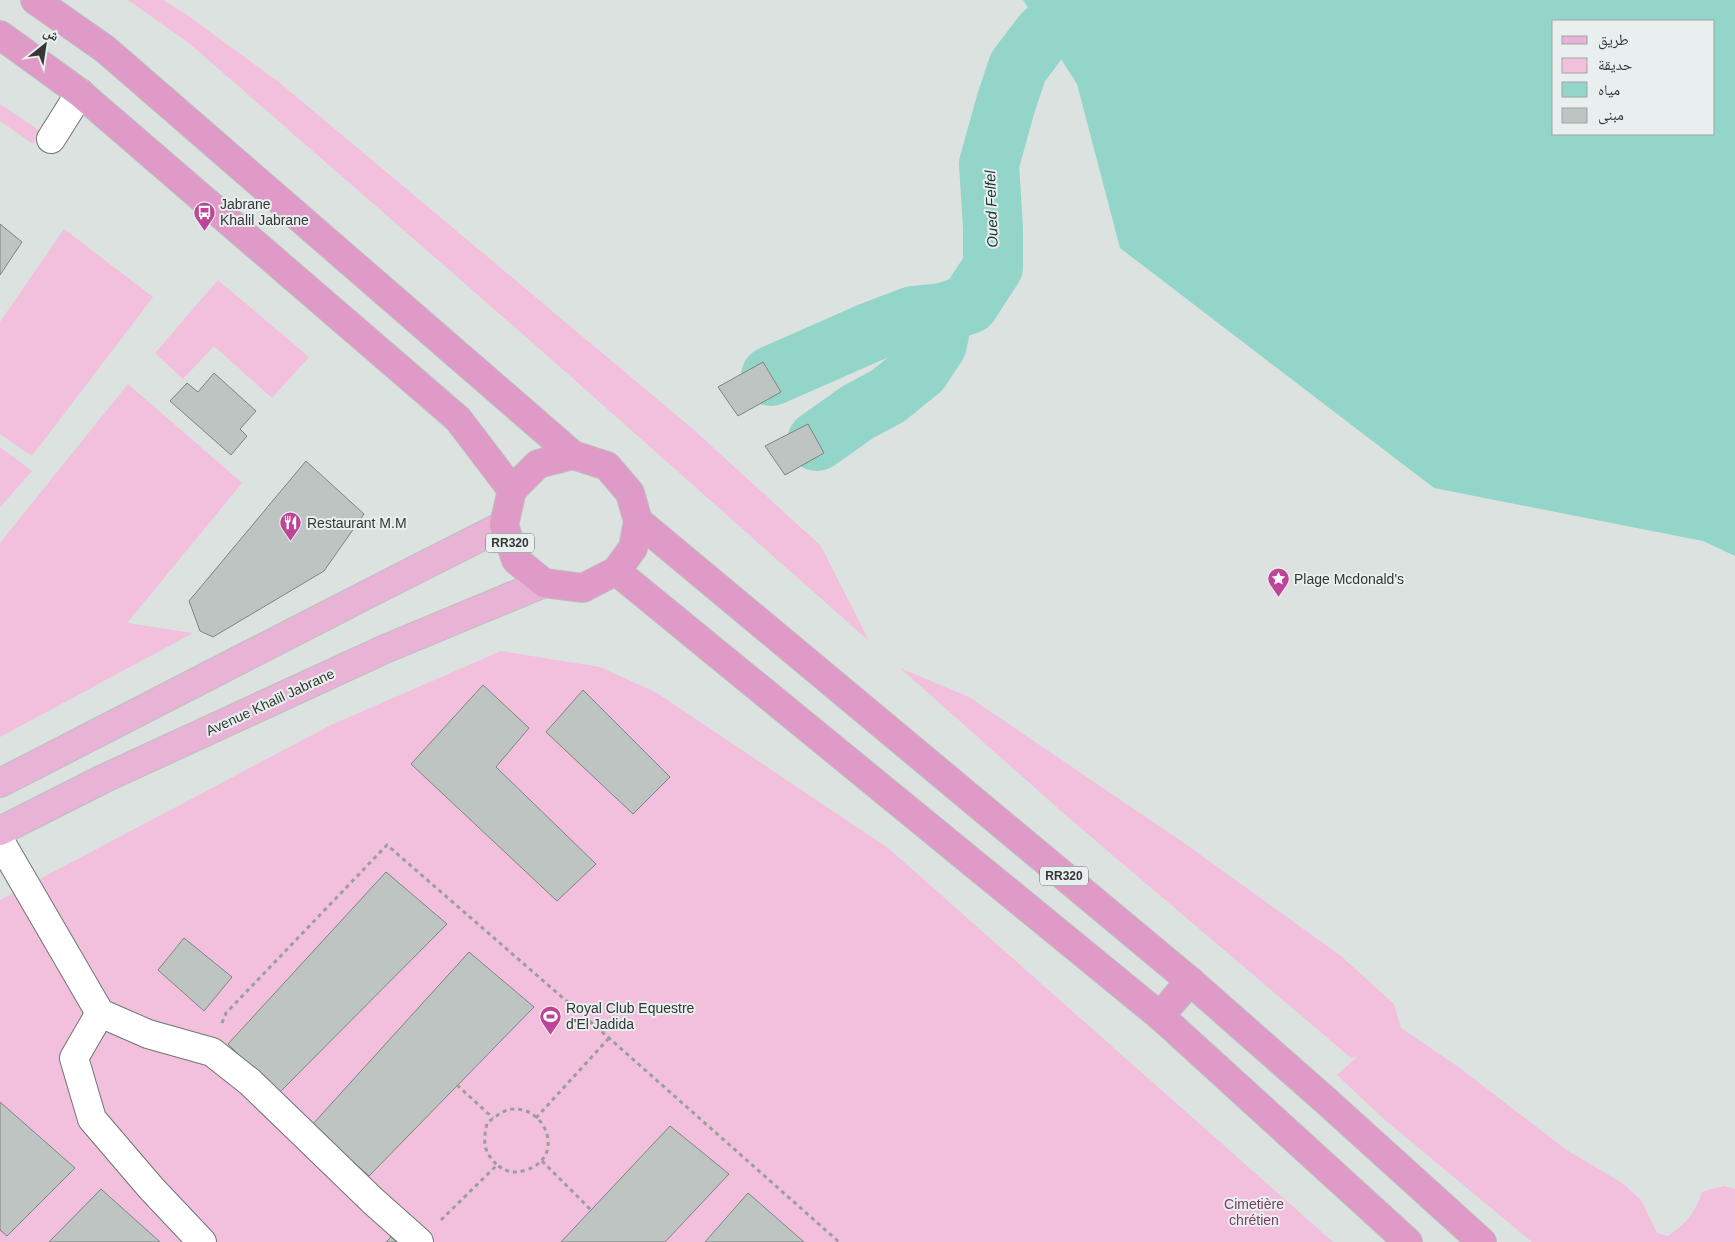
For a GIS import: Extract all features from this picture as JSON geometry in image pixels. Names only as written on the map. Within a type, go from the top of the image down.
[{"type":"highway","points":[[35,0],[105,49],[573,455],[607,466],[630,493],[638,520],[633,548],[616,571],[583,588],[544,583]]},
{"type":"highway","points":[[0,34],[80,93],[458,419],[512,490],[538,464],[573,455]]},
{"type":"highway","name":"RR320","points":[[512,490],[504,525],[516,560],[544,583]]},
{"type":"highway","name":"RR320","points":[[638,520],[1190,981],[1324,1098],[1482,1242]]},
{"type":"highway","points":[[616,571],[1160,1016],[1408,1242]]},
{"type":"highway","points":[[1160,1016],[1190,981]]},
{"type":"main road","points":[[0,783],[504,525]]},
{"type":"main road","name":"Avenue Khalil Jabrane","points":[[0,831],[103,779],[385,648],[544,583]]},
{"type":"street","points":[[51,139],[80,93]]},
{"type":"street","points":[[0,841],[100,1013],[148,1034],[212,1052],[250,1082],[373,1201],[419,1242]]},
{"type":"street","points":[[100,1013],[74,1058],[92,1118],[151,1188],[202,1242]]},
{"type":"path","points":[[212,1052],[226,1013],[387,845],[839,1242]]},
{"type":"path","points":[[536,1118],[609,1038]]},
{"type":"path","points":[[457,1085],[493,1118]]},
{"type":"path","points":[[513,1109],[529,1111],[536,1118],[548,1136],[548,1150],[542,1161],[532,1168],[518,1173],[507,1172],[488,1156],[484,1144],[487,1123],[500,1113],[513,1109]]},
{"type":"path","points":[[542,1161],[591,1210]]},
{"type":"path","points":[[419,1242],[497,1165]]},
{"type":"green space","points":[[128,0],[163,0],[187,15],[280,83],[694,430],[821,546],[869,641],[525,336],[189,43]]},
{"type":"green space","points":[[0,104],[40,131],[33,144],[0,121]]},
{"type":"green space","points":[[64,229],[153,297],[32,456],[0,434],[0,322]]},
{"type":"green space","points":[[218,280],[309,357],[272,398],[214,346],[183,379],[155,353]]},
{"type":"green space","points":[[128,384],[242,483],[127,623],[193,633],[0,737],[0,543]]},
{"type":"green space","points":[[0,447],[32,471],[0,507]]},
{"type":"green space","name":"Royal Club Equestre d'El Jadida","points":[[501,651],[600,667],[657,693],[888,848],[1333,1242],[0,1242],[0,900],[331,725]]},
{"type":"green space","points":[[900,668],[969,697],[1184,843],[1341,956],[1394,1004],[1401,1028],[1460,1068],[1565,1149],[1622,1183],[1641,1200],[1657,1233],[1668,1236],[1680,1227],[1693,1212],[1702,1192],[1724,1186],[1735,1189],[1735,1242],[1532,1242],[1384,1119],[1337,1075],[1358,1056],[1351,1058],[1069,818]]},
{"type":"water","points":[[1023,0],[1735,0],[1735,556],[1703,541],[1434,488],[1120,248],[1077,84]]},
{"type":"building","points":[[0,224],[22,242],[0,275]]},
{"type":"building","points":[[763,362],[781,392],[738,416],[718,387]]},
{"type":"building","points":[[214,373],[256,411],[240,429],[247,436],[231,455],[170,401],[187,383],[198,392]]},
{"type":"building","points":[[808,424],[824,453],[785,475],[765,446]]},
{"type":"building","name":"Restaurant M.M","points":[[306,461],[364,514],[324,571],[213,637],[200,631],[189,601]]},
{"type":"building","points":[[483,685],[529,728],[496,767],[596,864],[557,901],[411,764]]},
{"type":"building","points":[[583,690],[670,777],[633,814],[546,732]]},
{"type":"building","points":[[386,872],[447,924],[278,1094],[228,1044]]},
{"type":"building","points":[[184,938],[232,977],[204,1011],[158,970]]},
{"type":"building","points":[[469,952],[534,1007],[369,1176],[312,1125]]},
{"type":"building","points":[[0,1102],[75,1168],[7,1236],[0,1230]]},
{"type":"building","points":[[670,1126],[729,1174],[665,1242],[561,1242]]},
{"type":"building","points":[[101,1189],[160,1242],[49,1242]]},
{"type":"building","points":[[748,1193],[804,1242],[705,1242]]},
{"type":"building","points":[[391,1237],[397,1242],[386,1242]]},
{"type":"waterway","name":"Oued Felfel","points":[[771,376],[871,332],[913,316],[943,313],[969,304],[993,267],[993,228],[989,164],[1018,67],[1044,33]]},
{"type":"waterway","name":"Oued Felfel","points":[[817,441],[858,412],[888,396],[920,370],[937,344],[943,313]]},
{"type":"place","name":"Jabrane Khalil Jabrane","points":[[204,231]]},
{"type":"place","name":"Restaurant M.M","points":[[291,542]]},
{"type":"place","name":"Plage Mcdonald's","points":[[1278,598]]},
{"type":"place","name":"Royal Club Equestre d'El Jadida","points":[[550,1035]]},
{"type":"park label","name":"Cimetière chrétien","points":[[1254,1212]]}]
